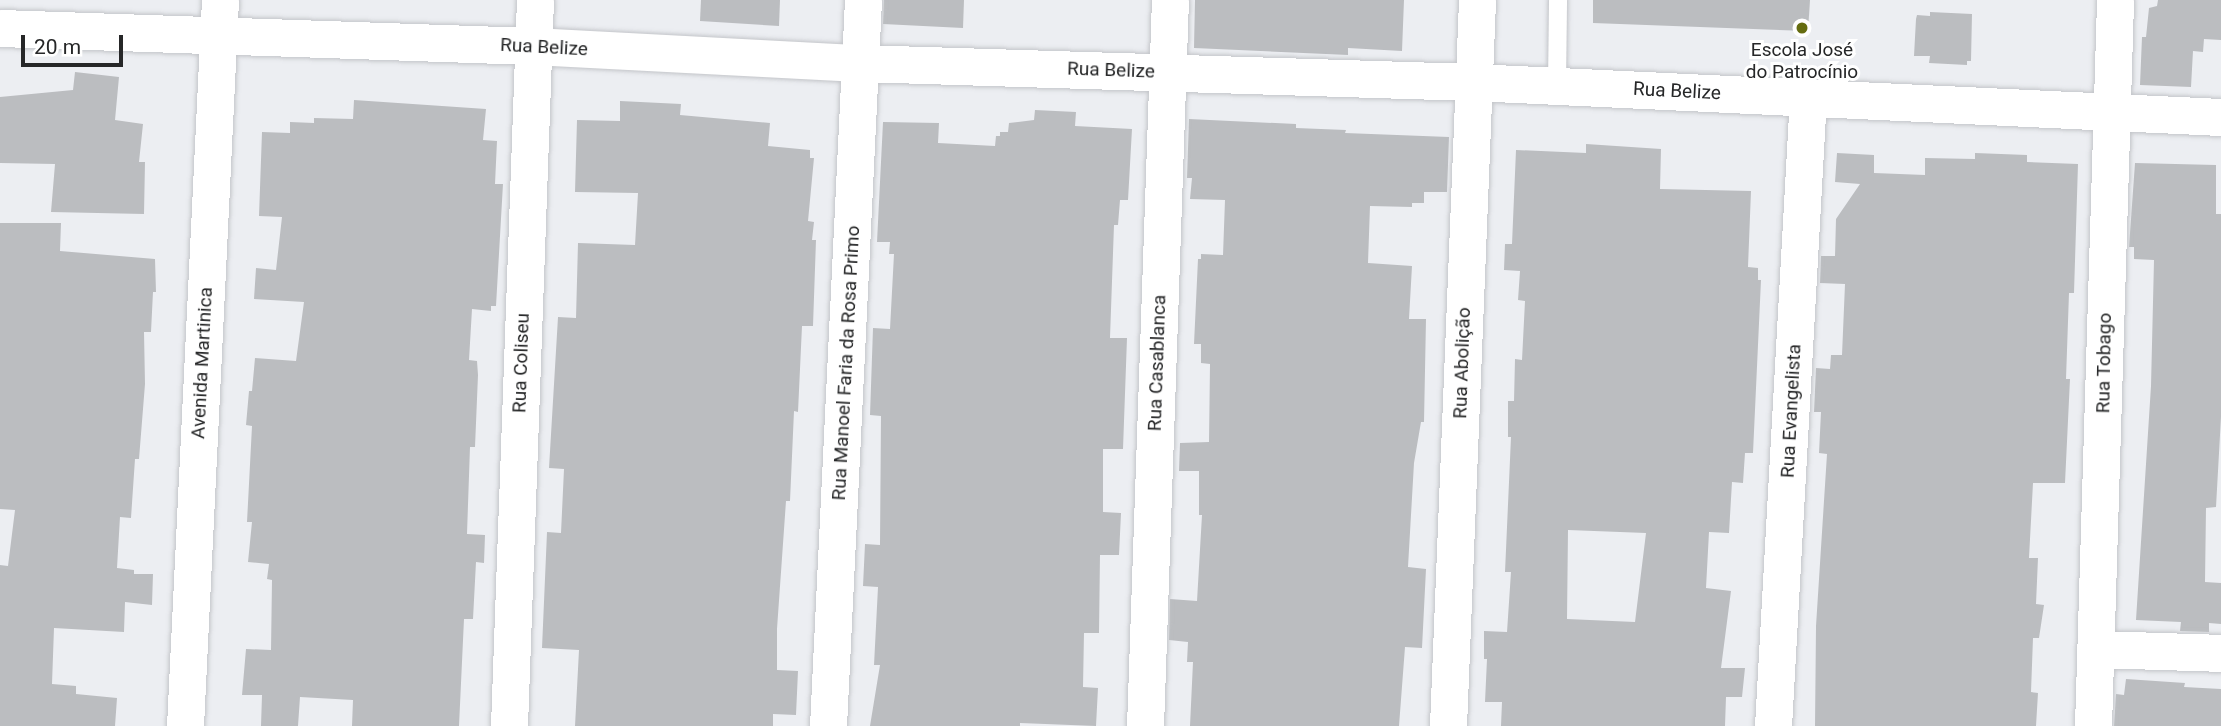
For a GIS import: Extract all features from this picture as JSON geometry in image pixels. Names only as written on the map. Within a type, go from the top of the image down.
[{"type":"street","name":"Rua Coliseu","points":[[509,726],[535,0]]},
{"type":"street","name":"Rua Manoel Faria da Rosa Primo","points":[[828,726],[863,0]]},
{"type":"street","name":"Rua Casablanca","points":[[1145,726],[1170,0]]},
{"type":"street","name":"Rua Abolição","points":[[1448,726],[1477,0]]},
{"type":"street","name":"Rua Tobago","points":[[2093,726],[2109,110],[2115,0]]},
{"type":"street","name":"Rua Belize","points":[[0,28],[219,17],[533,46],[860,63],[1557,85],[2221,117]]},
{"type":"street","name":"Avenida Martinica","points":[[185,726],[219,17]]},
{"type":"street","name":"Rua Evangelista","points":[[1773,726],[1808,97]]},
{"type":"street","points":[[2097,649],[2221,653]]},
{"type":"lane","points":[[1557,85],[1558,0]]},
{"type":"building","points":[[701,0],[780,0],[779,26],[700,21]]},
{"type":"building","points":[[884,0],[964,0],[963,28],[883,24]]},
{"type":"building","points":[[1195,0],[1404,0],[1402,51],[1348,48],[1348,55],[1194,48]]},
{"type":"building","points":[[1593,0],[1810,0],[1808,31],[1593,23]]},
{"type":"building","points":[[2158,0],[2221,0],[2221,40],[2204,39],[2203,52],[2193,51],[2191,87],[2140,85],[2142,37],[2146,37],[2149,8],[2157,6]]},
{"type":"building","points":[[1930,12],[1972,14],[1971,61],[1967,61],[1967,65],[1929,63],[1930,56],[1914,56],[1917,15],[1930,16]]},
{"type":"building","points":[[75,72],[119,77],[115,120],[143,124],[139,162],[145,162],[144,214],[51,212],[55,164],[0,163],[0,97],[73,90]]},
{"type":"building","points":[[354,100],[486,109],[483,140],[497,141],[495,184],[503,184],[496,306],[491,306],[491,311],[472,309],[469,360],[477,361],[478,375],[475,447],[470,447],[467,534],[485,535],[484,563],[476,562],[473,619],[464,619],[459,726],[352,726],[353,700],[300,697],[298,726],[261,726],[262,695],[242,695],[246,649],[271,650],[272,580],[267,579],[269,564],[248,562],[252,522],[247,522],[252,426],[246,425],[249,391],[252,391],[255,358],[296,361],[304,302],[254,299],[256,268],[276,270],[282,217],[259,216],[262,132],[290,133],[290,122],[314,123],[314,118],[353,119]]},
{"type":"building","points":[[620,101],[681,104],[680,115],[770,123],[768,146],[810,150],[810,158],[814,158],[808,221],[814,222],[812,240],[816,240],[813,326],[802,326],[798,412],[794,411],[790,501],[786,501],[777,629],[777,670],[798,671],[796,715],[773,714],[773,726],[575,726],[579,650],[542,648],[547,532],[561,533],[564,469],[549,468],[558,317],[576,318],[578,243],[635,245],[638,193],[575,192],[577,120],[620,121]]},
{"type":"building","points":[[1035,110],[1076,112],[1075,126],[1132,129],[1128,200],[1120,200],[1118,225],[1114,225],[1110,338],[1127,338],[1123,449],[1103,449],[1103,512],[1121,513],[1119,555],[1100,555],[1099,633],[1084,633],[1083,687],[1098,688],[1096,726],[1020,723],[1020,726],[870,726],[880,665],[874,665],[878,587],[863,586],[865,544],[880,545],[881,416],[870,415],[873,328],[890,329],[894,254],[889,254],[890,242],[877,242],[883,122],[939,123],[938,143],[995,146],[996,136],[1000,136],[1000,132],[1008,132],[1009,123],[1034,120]]},
{"type":"building","points":[[1189,119],[1296,124],[1296,128],[1346,130],[1345,133],[1449,137],[1447,192],[1424,192],[1424,203],[1412,203],[1412,207],[1370,206],[1368,263],[1412,266],[1409,319],[1426,319],[1424,422],[1421,422],[1414,463],[1408,567],[1426,569],[1422,648],[1405,647],[1399,726],[1190,726],[1193,662],[1187,662],[1188,642],[1169,640],[1170,599],[1197,601],[1202,515],[1199,515],[1199,471],[1179,471],[1180,443],[1209,442],[1210,364],[1201,363],[1201,344],[1194,344],[1198,259],[1201,259],[1201,254],[1223,255],[1225,200],[1190,199],[1192,178],[1187,178]]},
{"type":"building","points":[[1586,144],[1661,149],[1660,189],[1751,191],[1748,267],[1758,268],[1758,280],[1761,280],[1753,453],[1745,453],[1743,483],[1732,482],[1729,533],[1709,532],[1706,588],[1731,591],[1721,668],[1745,668],[1742,697],[1726,697],[1725,726],[1501,726],[1502,702],[1485,702],[1487,659],[1484,659],[1484,631],[1507,632],[1511,572],[1505,572],[1511,437],[1508,437],[1508,401],[1514,401],[1515,359],[1522,360],[1525,301],[1518,300],[1520,271],[1504,270],[1505,244],[1512,244],[1516,150],[1586,153]],"holes":[[[1568,530],[1646,533],[1635,622],[1567,619]]]},
{"type":"building","points":[[1837,153],[1874,155],[1874,173],[1925,175],[1925,158],[1975,159],[1975,153],[2027,155],[2027,162],[2078,164],[2074,293],[2069,293],[2066,379],[2070,379],[2065,483],[2033,483],[2029,558],[2038,558],[2036,604],[2044,605],[2039,638],[2033,638],[2031,692],[2038,693],[2036,726],[1815,726],[1816,626],[1827,454],[1819,453],[1821,412],[1814,412],[1816,368],[1830,369],[1831,355],[1842,355],[1845,284],[1820,283],[1821,256],[1835,256],[1836,219],[1860,184],[1835,182]]},
{"type":"building","points":[[2135,163],[2216,165],[2216,214],[2221,214],[2221,417],[2216,507],[2206,508],[2205,582],[2221,583],[2221,624],[2209,623],[2209,632],[2180,631],[2181,622],[2136,620],[2151,386],[2154,260],[2134,259],[2134,247],[2129,247]]},
{"type":"building","points":[[0,223],[61,223],[60,251],[155,259],[156,292],[153,292],[151,332],[144,332],[145,384],[139,459],[135,459],[131,518],[120,517],[117,568],[134,570],[134,574],[153,574],[152,605],[125,602],[124,632],[54,628],[52,684],[76,686],[76,694],[117,698],[115,726],[0,726],[0,565],[8,566],[15,510],[0,509]]},
{"type":"building","points":[[2126,679],[2185,683],[2184,687],[2221,689],[2221,726],[2114,726],[2116,694],[2124,695]]},
{"type":"place","name":"Escola José do Patrocínio","points":[[1802,28]]}]
